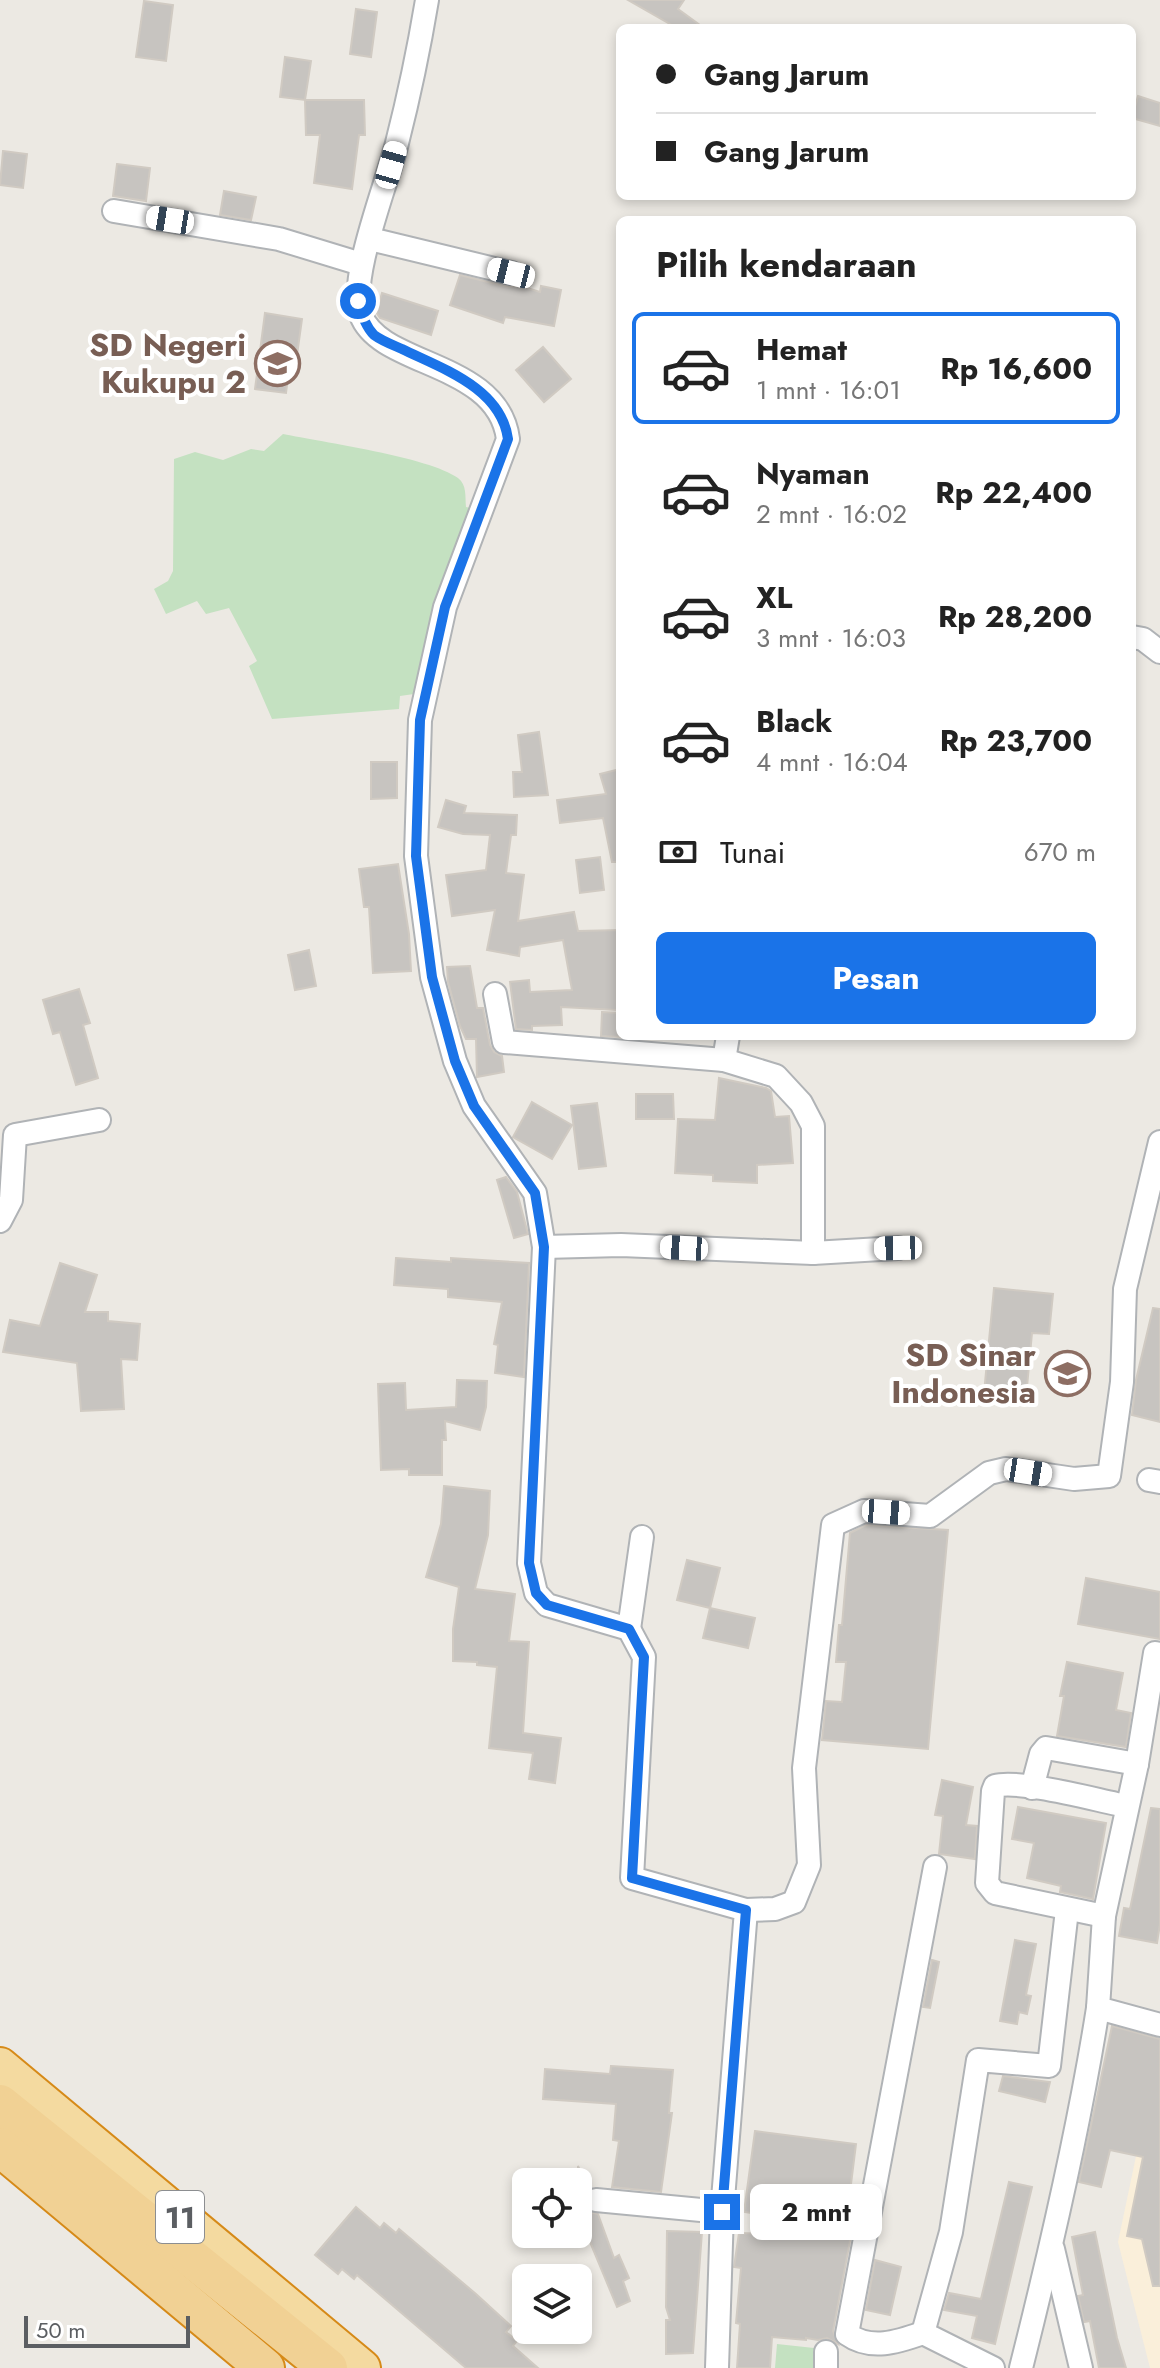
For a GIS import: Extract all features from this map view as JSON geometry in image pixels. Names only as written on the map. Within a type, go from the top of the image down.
[{"type":"highway","points":[[4,2084],[328,2368]]},
{"type":"highway","name":"11","points":[[4,2084],[362,2368]]},
{"type":"highway","points":[[0,2147],[265,2368]]},
{"type":"highway","name":"11","points":[[0,2170],[240,2368]]},
{"type":"street","points":[[427,0],[400,129],[361,264],[358,301],[361,315],[375,336],[459,377],[484,394],[506,423],[508,439],[445,607],[420,720],[416,856],[432,977],[455,1061],[474,1106],[535,1193],[544,1247],[529,1563],[536,1593],[547,1605],[629,1629]]},
{"type":"street","points":[[114,211],[279,239],[361,264]]},
{"type":"street","points":[[370,239],[511,273]]},
{"type":"street","points":[[1136,638],[1143,639],[1160,652]]},
{"type":"street","points":[[495,994],[504,1042],[724,1060],[776,1076],[801,1103],[813,1126],[813,1253]]},
{"type":"street","points":[[724,1060],[727,1040]]},
{"type":"street","points":[[0,1221],[11,1200],[15,1135],[99,1120]]},
{"type":"street","points":[[642,1537],[629,1629],[644,1657],[632,1878],[746,1910],[775,1909],[794,1902],[809,1865],[804,1768],[833,1525],[864,1511],[930,1516],[989,1473],[1006,1469],[1074,1479],[1109,1476],[1122,1382],[1125,1289],[1160,1142]]},
{"type":"street","points":[[544,1247],[621,1245],[813,1253],[898,1248]]},
{"type":"street","points":[[1021,2368],[1052,2244],[1088,2073],[1098,2008],[1104,1916],[1137,1764],[1154,1655],[1160,1654]]},
{"type":"street","points":[[1032,1788],[1041,1754],[1046,1748],[1137,1764]]},
{"type":"street","points":[[1104,1916],[995,1893],[987,1883],[995,1786],[1032,1788],[1127,1806]]},
{"type":"street","points":[[935,1867],[847,2334],[861,2344],[896,2342],[923,2333],[993,2368]]},
{"type":"street","points":[[717,2368],[722,2212],[746,1910]]},
{"type":"street","points":[[1049,2066],[1067,1910]]},
{"type":"street","points":[[1098,2008],[1160,2025]]},
{"type":"street","points":[[923,2333],[951,2232],[978,2060],[1088,2073]]},
{"type":"street","points":[[596,2200],[722,2212]]},
{"type":"street","points":[[1052,2244],[1081,2368]]},
{"type":"shaded area","points":[[1160,2042],[1160,2368],[1150,2368],[1118,2242]]},
{"type":"green space","points":[[283,434],[400,457],[444,470],[463,484],[466,507],[479,510],[414,694],[400,696],[399,709],[272,719],[249,666],[257,661],[229,608],[206,614],[197,601],[166,614],[154,589],[168,581],[173,571],[174,459],[195,452],[223,460],[251,449],[264,451]]},
{"type":"green space","points":[[777,2344],[814,2348],[815,2368],[775,2368]]},
{"type":"building","points":[[628,0],[684,0],[678,9],[699,24],[670,24]]},
{"type":"building","points":[[144,1],[173,5],[166,61],[136,57]]},
{"type":"building","points":[[356,9],[377,12],[371,57],[350,54]]},
{"type":"building","points":[[285,57],[311,61],[305,100],[280,97]]},
{"type":"building","points":[[1138,96],[1160,103],[1160,126],[1136,119]]},
{"type":"building","points":[[305,100],[364,100],[365,135],[359,135],[352,189],[314,183],[320,135],[306,135]]},
{"type":"building","points":[[3,151],[27,154],[23,188],[0,185]]},
{"type":"building","points":[[117,164],[150,168],[146,201],[113,196]]},
{"type":"building","points":[[224,191],[256,197],[251,220],[220,215]]},
{"type":"building","points":[[460,275],[540,292],[541,286],[561,290],[554,326],[505,317],[503,323],[450,305]]},
{"type":"building","points":[[382,293],[438,311],[431,335],[380,318],[376,312]]},
{"type":"building","points":[[265,313],[302,319],[297,355],[291,354],[286,393],[255,389]]},
{"type":"building","points":[[543,347],[571,379],[544,402],[516,370]]},
{"type":"building","points":[[539,732],[548,795],[514,797],[513,772],[522,772],[518,735]]},
{"type":"building","points":[[371,762],[397,762],[397,798],[371,799]]},
{"type":"building","points":[[616,770],[616,862],[612,862],[603,818],[560,823],[557,800],[606,794],[600,774]]},
{"type":"building","points":[[446,800],[466,806],[464,813],[517,815],[516,835],[511,835],[506,873],[524,875],[518,921],[574,912],[578,931],[616,930],[616,1010],[561,1007],[562,1025],[516,1029],[510,982],[529,980],[530,992],[572,990],[563,940],[520,947],[519,956],[487,950],[495,910],[452,916],[446,875],[486,870],[490,835],[463,834],[438,827]]},
{"type":"building","points":[[600,857],[604,890],[580,893],[576,860]]},
{"type":"building","points":[[398,864],[409,934],[411,971],[373,973],[369,907],[364,907],[359,869]]},
{"type":"building","points":[[309,950],[316,986],[295,990],[288,955]]},
{"type":"building","points":[[470,966],[477,1008],[483,1008],[490,1045],[494,1052],[502,1056],[504,1072],[477,1077],[476,1039],[466,1039],[460,1026],[447,967]]},
{"type":"building","points":[[79,989],[90,1023],[83,1025],[98,1078],[76,1085],[60,1032],[53,1034],[43,1000]]},
{"type":"building","points":[[602,1012],[616,1013],[616,1037],[601,1036]]},
{"type":"building","points":[[719,1078],[771,1091],[775,1117],[789,1116],[793,1163],[757,1165],[757,1183],[713,1181],[713,1175],[675,1173],[678,1119],[715,1120]]},
{"type":"building","points":[[636,1094],[673,1094],[674,1119],[636,1119]]},
{"type":"building","points":[[532,1102],[572,1125],[552,1159],[513,1137]]},
{"type":"building","points":[[597,1103],[606,1166],[579,1169],[571,1106]]},
{"type":"building","points":[[506,1177],[517,1192],[528,1234],[514,1238],[497,1180]]},
{"type":"building","points":[[396,1258],[529,1263],[524,1377],[495,1373],[498,1345],[494,1344],[502,1302],[448,1297],[448,1289],[394,1285]]},
{"type":"building","points":[[60,1263],[97,1275],[85,1312],[108,1312],[108,1321],[140,1324],[137,1360],[121,1359],[124,1409],[81,1411],[77,1363],[3,1352],[10,1320],[40,1326]]},
{"type":"building","points":[[994,1288],[1053,1294],[1049,1334],[1032,1333],[1026,1398],[984,1393]]},
{"type":"building","points":[[1153,1308],[1160,1309],[1160,1422],[1132,1415],[1136,1380]]},
{"type":"building","points":[[457,1380],[487,1381],[486,1407],[480,1430],[445,1421],[442,1475],[409,1475],[409,1469],[381,1470],[378,1384],[405,1383],[406,1410],[456,1407]]},
{"type":"building","points":[[444,1486],[490,1491],[488,1535],[475,1589],[515,1594],[509,1641],[529,1642],[523,1733],[561,1738],[555,1783],[529,1779],[533,1753],[489,1748],[497,1667],[453,1661],[453,1629],[459,1587],[426,1577],[441,1524]]},
{"type":"building","points":[[866,1525],[948,1530],[928,1749],[822,1740],[826,1701],[842,1702],[846,1662],[836,1662],[850,1533]]},
{"type":"building","points":[[687,1560],[720,1568],[710,1608],[677,1600]]},
{"type":"building","points":[[1086,1578],[1160,1592],[1160,1639],[1078,1624]]},
{"type":"building","points":[[710,1608],[755,1618],[748,1648],[703,1638]]},
{"type":"building","points":[[1067,1662],[1123,1673],[1116,1710],[1131,1713],[1126,1747],[1057,1736]]},
{"type":"building","points":[[942,1780],[973,1787],[966,1825],[977,1826],[975,1859],[939,1854],[943,1816],[935,1815]]},
{"type":"building","points":[[1018,1807],[1106,1823],[1093,1899],[1060,1892],[1061,1886],[1027,1878],[1034,1843],[1012,1839]]},
{"type":"building","points":[[1151,1808],[1160,1809],[1160,1924],[1157,1943],[1119,1936],[1124,1908],[1130,1909]]},
{"type":"building","points":[[1015,1940],[1036,1944],[1026,1995],[1031,1996],[1027,2014],[1019,2012],[1017,2024],[1000,2021]]},
{"type":"building","points":[[932,1960],[939,1962],[930,2008],[923,2007]]},
{"type":"building","points":[[1112,2026],[1160,2039],[1160,2286],[1153,2286],[1142,2239],[1127,2236],[1143,2157],[1110,2150],[1101,2187],[1079,2182]]},
{"type":"building","points":[[611,2066],[673,2070],[669,2113],[672,2113],[661,2192],[612,2187],[619,2141],[613,2140],[616,2104],[543,2099],[545,2069],[610,2074]]},
{"type":"building","points":[[1003,2076],[1050,2082],[1045,2102],[999,2091]]},
{"type":"building","points":[[755,2131],[856,2144],[846,2224],[853,2225],[833,2331],[838,2344],[827,2338],[772,2337],[770,2368],[737,2368],[740,2324],[736,2323],[741,2268],[734,2267],[739,2233],[772,2234],[774,2216],[744,2212]]},
{"type":"building","points":[[1009,2182],[1032,2187],[995,2344],[972,2338],[977,2316],[944,2310],[949,2293],[981,2299]]},
{"type":"building","points":[[356,2207],[380,2228],[384,2223],[396,2233],[399,2229],[476,2294],[511,2326],[506,2332],[512,2337],[513,2346],[538,2368],[466,2368],[357,2275],[354,2279],[342,2269],[338,2274],[315,2255]]},
{"type":"building","points":[[592,2213],[598,2214],[614,2258],[619,2255],[629,2278],[623,2281],[630,2301],[617,2307],[592,2247]]},
{"type":"building","points":[[667,2231],[702,2232],[693,2353],[666,2354],[666,2320],[670,2320],[666,2307]]},
{"type":"building","points":[[1095,2232],[1126,2368],[1099,2368],[1090,2321],[1084,2322],[1078,2296],[1083,2295],[1072,2237]]},
{"type":"building","points":[[875,2260],[901,2267],[890,2315],[866,2310]]},
{"type":"place","name":"SD Negeri Kukupu 2","points":[[277,363]]},
{"type":"place","name":"SD Sinar Indonesia","points":[[1067,1373]]},
{"type":"route","points":[[358,301],[361,315],[375,336],[459,377],[484,394],[506,423],[508,439],[445,607],[420,720],[416,856],[432,977],[455,1061],[474,1106],[535,1193],[540,1220],[544,1247],[529,1563],[536,1593],[547,1605],[629,1629],[644,1657],[632,1878],[746,1910],[722,2212]]}]
